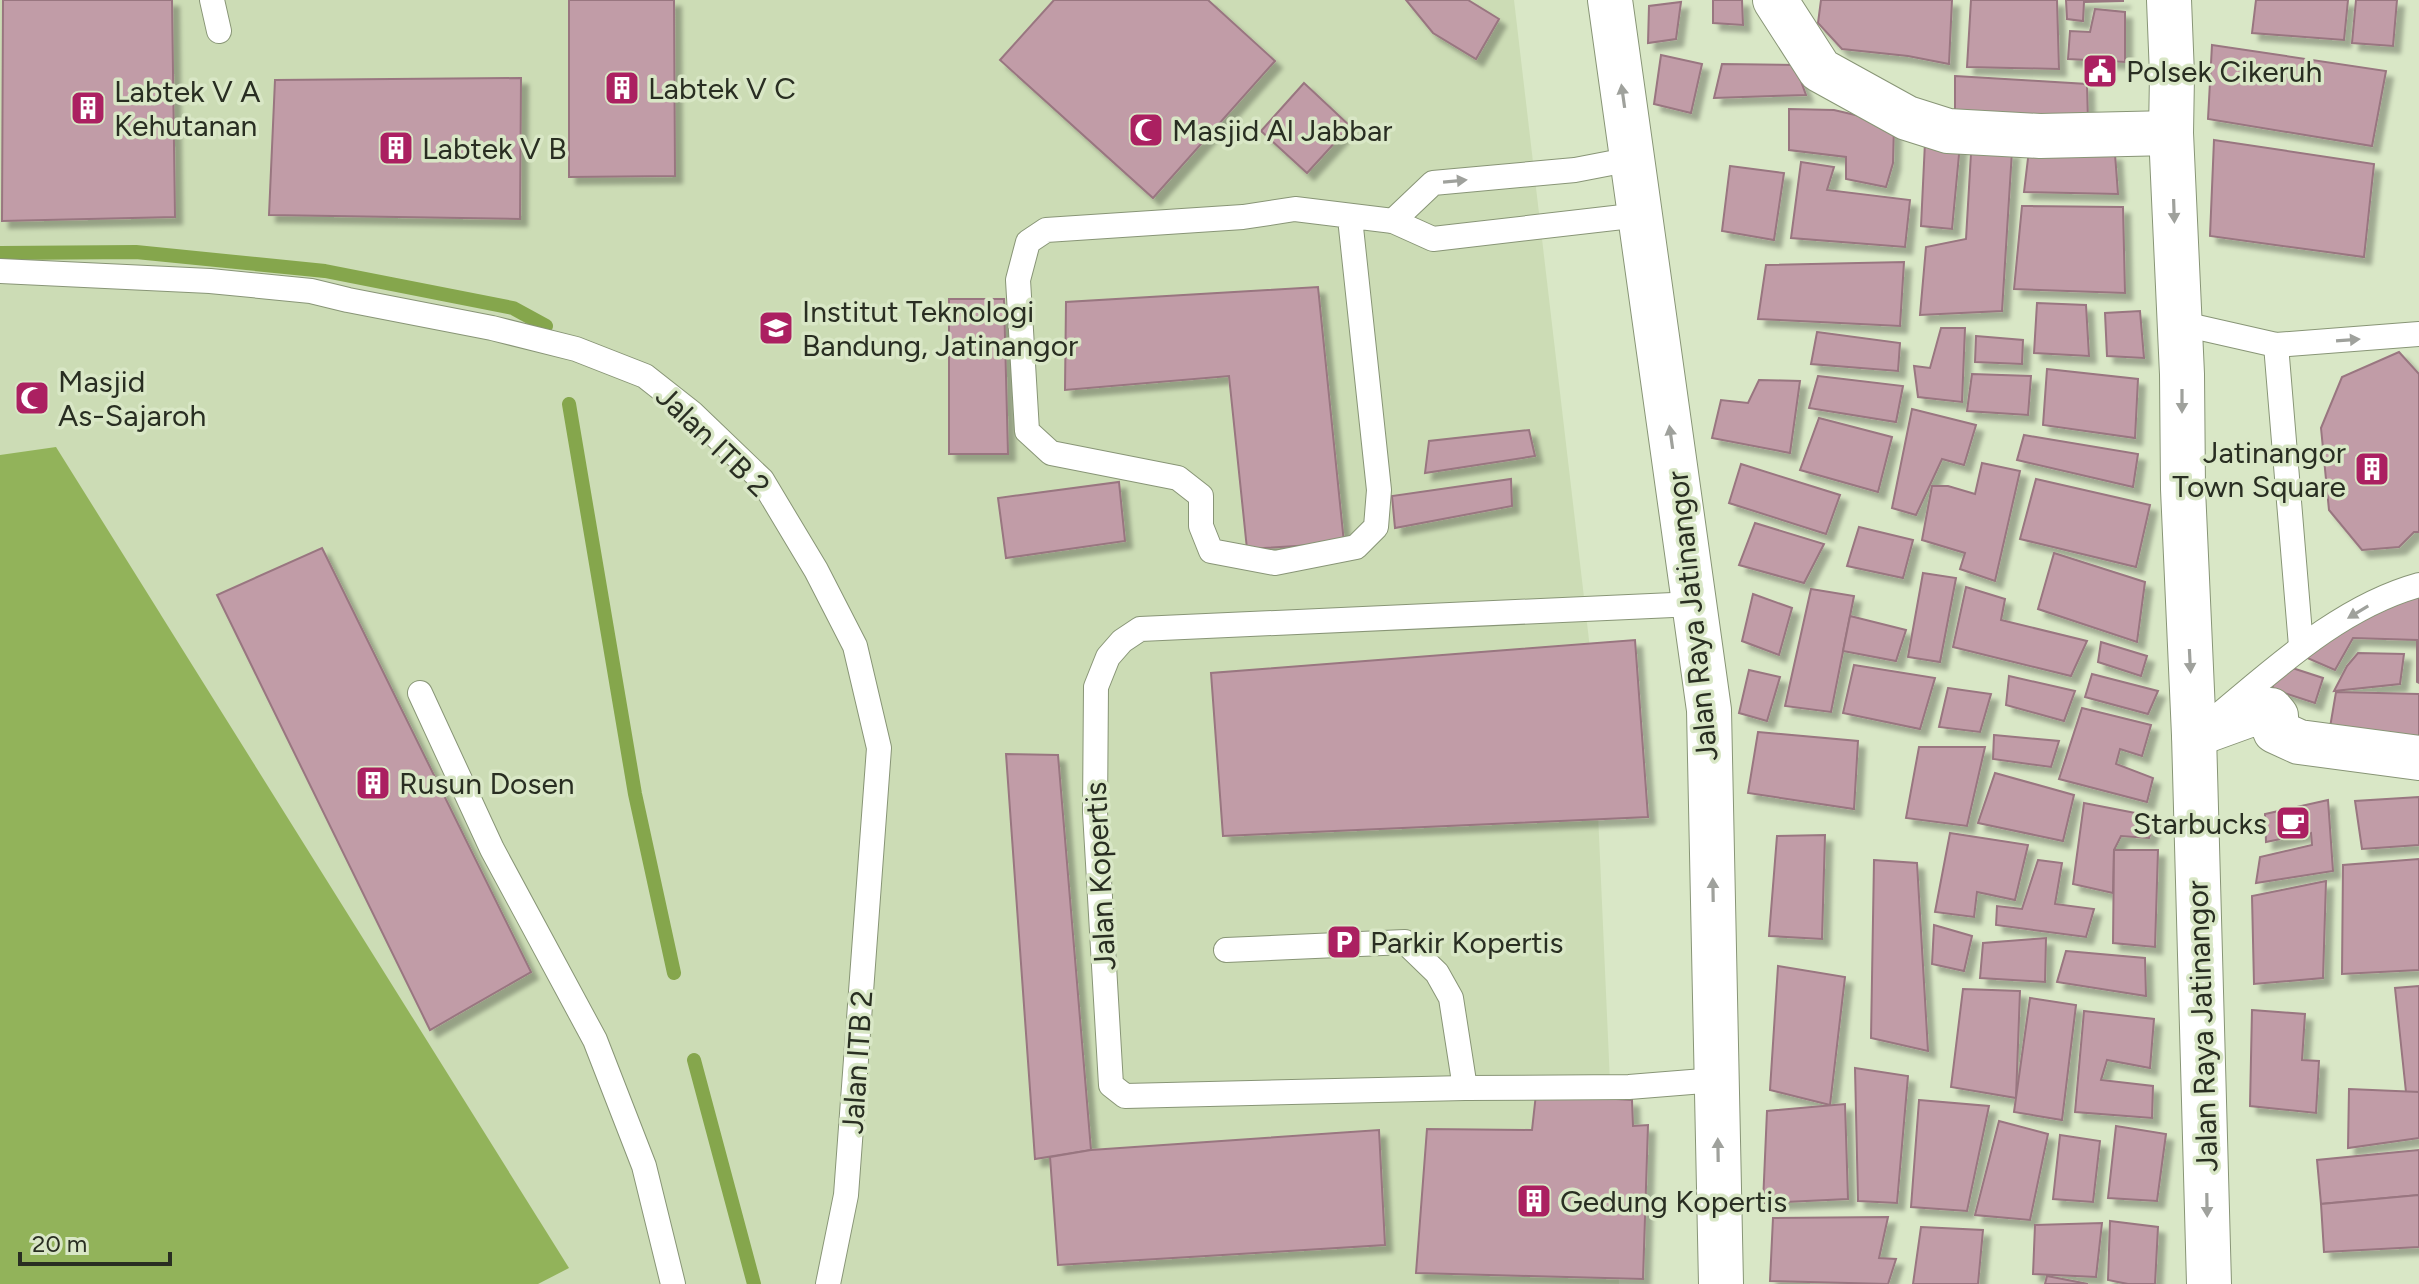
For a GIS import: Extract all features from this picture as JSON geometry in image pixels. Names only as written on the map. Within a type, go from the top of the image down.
[{"type":"main road","name":"Jalan Raya Jatinangor","points":[[1610,0],[1709,710],[1721,1284]]},
{"type":"main road","points":[[1775,0],[1820,70],[1907,118],[1948,131],[2040,136],[2171,133]]},
{"type":"main road","name":"Jalan Raya Jatinangor","points":[[2169,0],[2209,1284]]},
{"type":"main road","points":[[2194,735],[2263,710],[2271,710],[2276,716],[2275,731],[2299,742],[2419,758]]},
{"type":"lane","points":[[212,0],[219,31]]},
{"type":"lane","points":[[1393,221],[1433,183],[1575,170],[1632,159]]},
{"type":"lane","points":[[1350,218],[1379,490],[1376,527],[1356,547],[1275,563],[1211,551],[1201,526],[1201,496],[1178,478],[1051,453],[1027,431],[1018,280],[1028,242],[1046,230],[1243,217],[1295,209],[1393,221],[1433,239],[1640,215]]},
{"type":"lane","name":"Jalan ITB 2","points":[[0,271],[210,281],[311,291],[492,328],[576,349],[645,376],[692,413],[762,480],[816,570],[855,646],[879,748],[846,1195],[828,1284]]},
{"type":"lane","points":[[2179,323],[2276,345],[2419,334]]},
{"type":"lane","points":[[2276,345],[2301,646]]},
{"type":"lane","points":[[2194,735],[2301,646],[2388,593],[2419,585]]},
{"type":"lane","name":"Jalan Kopertis","points":[[1695,604],[1140,629],[1122,641],[1108,657],[1096,687],[1095,812],[1111,1085],[1125,1096],[1629,1087],[1716,1080]]},
{"type":"lane","points":[[420,693],[492,849],[595,1040],[644,1166],[673,1284]]},
{"type":"lane","points":[[1226,950],[1405,942],[1437,973],[1451,998],[1465,1088]]},
{"type":"shaded area","name":"Institut Teknologi Bandung, Jatinangor","points":[[0,0],[1514,0],[1591,657],[1619,1284],[0,1284]]},
{"type":"green space","points":[[56,447],[569,1268],[538,1284],[0,1284],[0,455]]},
{"type":"building","name":"Labtek V A Kehutanan","points":[[3,0],[172,0],[175,217],[2,221]]},
{"type":"building","name":"Labtek V C","points":[[569,0],[674,0],[675,176],[569,177]]},
{"type":"building","name":"Masjid Al Jabbar","points":[[1054,0],[1208,0],[1275,61],[1153,198],[1000,60]]},
{"type":"building","points":[[1406,0],[1468,0],[1499,19],[1476,59],[1433,33]]},
{"type":"building","points":[[1713,0],[1742,0],[1743,25],[1713,23]]},
{"type":"building","points":[[1821,0],[1952,0],[1949,64],[1842,49],[1818,23]]},
{"type":"building","points":[[1971,0],[2057,0],[2059,69],[1967,67]]},
{"type":"building","points":[[2066,0],[2123,1],[2084,2],[2083,21],[2067,19]]},
{"type":"building","points":[[2256,0],[2348,0],[2344,40],[2252,33]]},
{"type":"building","points":[[2356,0],[2397,0],[2393,46],[2352,43]]},
{"type":"building","points":[[1681,2],[1676,39],[1648,43],[1649,6]]},
{"type":"building","points":[[2095,9],[2125,12],[2125,62],[2068,59],[2070,31],[2090,32]]},
{"type":"building","points":[[2212,45],[2386,71],[2372,146],[2208,119]]},
{"type":"building","points":[[1661,55],[1702,64],[1691,113],[1654,104]]},
{"type":"building","points":[[1722,64],[1795,65],[1806,95],[1714,98]]},
{"type":"building","points":[[1955,76],[2087,84],[2088,123],[1955,114]]},
{"type":"building","name":"Labtek V B","points":[[521,78],[520,219],[269,215],[275,80]]},
{"type":"building","points":[[1304,83],[1350,126],[1307,173],[1261,131]]},
{"type":"building","points":[[1789,109],[1834,110],[1894,124],[1893,163],[1886,187],[1846,179],[1846,157],[1789,150]]},
{"type":"building","points":[[2214,140],[2374,164],[2364,257],[2210,236]]},
{"type":"building","points":[[1925,142],[1960,144],[1952,229],[1921,226]]},
{"type":"building","points":[[2029,150],[2115,154],[2118,194],[2024,192]]},
{"type":"building","points":[[2012,151],[2002,311],[1920,315],[1926,247],[1966,239],[1971,153]]},
{"type":"building","points":[[1801,162],[1834,167],[1827,190],[1910,200],[1905,247],[1791,238]]},
{"type":"building","points":[[1730,166],[1784,173],[1774,240],[1722,231]]},
{"type":"building","points":[[2022,206],[2123,207],[2125,293],[2014,289]]},
{"type":"building","points":[[1904,262],[1900,326],[1758,319],[1766,265]]},
{"type":"building","points":[[1318,287],[1344,543],[1247,549],[1229,376],[1065,390],[1066,302]]},
{"type":"building","points":[[949,299],[1004,299],[1008,454],[949,454]]},
{"type":"building","points":[[2037,303],[2086,305],[2089,356],[2034,353]]},
{"type":"building","points":[[2140,311],[2144,358],[2107,356],[2105,313]]},
{"type":"building","points":[[1941,328],[1965,328],[1962,402],[1918,397],[1914,366],[1930,368]]},
{"type":"building","points":[[1817,332],[1900,343],[1898,371],[1811,364]]},
{"type":"building","points":[[1976,336],[2023,340],[2022,364],[1975,362]]},
{"type":"building","name":"Jatinangor Town Square","points":[[2399,352],[2419,374],[2419,532],[2414,532],[2399,547],[2362,550],[2329,510],[2321,428],[2342,377]]},
{"type":"building","points":[[2047,369],[2138,379],[2135,438],[2043,425]]},
{"type":"building","points":[[1972,374],[2031,376],[2028,415],[1967,411]]},
{"type":"building","points":[[1818,376],[1903,386],[1896,422],[1809,408]]},
{"type":"building","points":[[1759,380],[1800,381],[1790,453],[1712,438],[1721,400],[1748,403]]},
{"type":"building","points":[[1912,409],[1976,425],[1964,465],[1942,459],[1916,515],[1892,508]]},
{"type":"building","points":[[1819,418],[1892,437],[1878,492],[1800,470]]},
{"type":"building","points":[[1529,430],[1535,456],[1425,473],[1429,441]]},
{"type":"building","points":[[2024,435],[2138,454],[2133,487],[2017,460]]},
{"type":"building","points":[[1982,463],[2020,471],[1995,581],[1960,569],[1965,553],[1922,540],[1932,486],[1948,486],[1975,494]]},
{"type":"building","points":[[1741,464],[1840,495],[1826,534],[1729,503]]},
{"type":"building","points":[[1511,479],[1512,506],[1395,528],[1392,496]]},
{"type":"building","points":[[2036,479],[2150,505],[2136,567],[2020,539]]},
{"type":"building","points":[[1119,482],[1125,541],[1006,558],[998,498]]},
{"type":"building","points":[[1755,523],[1824,544],[1804,583],[1739,565]]},
{"type":"building","points":[[1859,527],[1913,540],[1903,578],[1847,566]]},
{"type":"building","name":"Rusun Dosen","points":[[322,548],[531,972],[430,1030],[217,595]]},
{"type":"building","points":[[2054,553],[2145,582],[2137,642],[2038,609]]},
{"type":"building","points":[[1923,573],[1956,578],[1940,662],[1908,657]]},
{"type":"building","points":[[1966,587],[2005,599],[2001,620],[2087,641],[2071,676],[1953,647]]},
{"type":"building","points":[[1811,589],[1854,596],[1831,712],[1785,706]]},
{"type":"building","points":[[2419,592],[2419,683],[2417,640],[2353,638],[2335,670],[2305,657],[2325,638]]},
{"type":"building","points":[[1753,594],[1792,608],[1779,655],[1742,641]]},
{"type":"building","points":[[1850,616],[1906,630],[1896,661],[1843,651]]},
{"type":"building","points":[[1635,640],[1648,817],[1223,836],[1211,673]]},
{"type":"building","points":[[2101,642],[2147,656],[2141,676],[2098,662]]},
{"type":"building","points":[[2358,653],[2404,654],[2400,684],[2334,691]]},
{"type":"building","points":[[2280,664],[2323,678],[2315,703],[2272,689]]},
{"type":"building","points":[[1854,665],[1935,678],[1920,729],[1843,713]]},
{"type":"building","points":[[1749,670],[1780,677],[1767,721],[1739,713]]},
{"type":"building","points":[[2092,674],[2158,691],[2148,714],[2085,697]]},
{"type":"building","points":[[2009,676],[2075,691],[2064,721],[2006,705]]},
{"type":"building","points":[[1948,688],[1991,694],[1980,732],[1939,727]]},
{"type":"building","points":[[2336,692],[2419,694],[2419,746],[2328,739]]},
{"type":"building","points":[[2082,708],[2151,725],[2142,756],[2120,749],[2116,764],[2153,778],[2147,802],[2059,779]]},
{"type":"building","points":[[1758,732],[1858,741],[1854,809],[1748,793]]},
{"type":"building","points":[[1994,735],[2059,741],[2051,767],[1993,759]]},
{"type":"building","points":[[1919,747],[1985,747],[1967,826],[1906,818]]},
{"type":"building","points":[[1006,754],[1058,755],[1091,1150],[1035,1159]]},
{"type":"building","points":[[1995,773],[2074,795],[2063,841],[1978,823]]},
{"type":"building","points":[[2419,797],[2419,845],[2362,849],[2355,801]]},
{"type":"building","points":[[2328,800],[2333,871],[2256,883],[2260,857],[2312,845],[2311,833],[2266,842],[2265,814]]},
{"type":"building","points":[[2084,803],[2156,817],[2149,838],[2121,836],[2114,850],[2113,893],[2073,884]]},
{"type":"building","points":[[1950,833],[2028,845],[2015,900],[1977,892],[1974,917],[1935,912]]},
{"type":"building","points":[[1825,835],[1822,939],[1769,936],[1777,836]]},
{"type":"building","points":[[2114,850],[2158,850],[2155,947],[2113,943]]},
{"type":"building","points":[[2419,859],[2419,970],[2342,974],[2343,865]]},
{"type":"building","points":[[1874,860],[1917,863],[1928,1051],[1871,1038]]},
{"type":"building","points":[[2038,860],[2062,863],[2055,904],[2094,909],[2086,937],[1996,925],[1997,906],[2022,909]]},
{"type":"building","points":[[2326,881],[2323,978],[2254,984],[2252,896]]},
{"type":"building","points":[[1934,925],[1972,936],[1964,971],[1932,964]]},
{"type":"building","points":[[2046,938],[2045,982],[1980,978],[1983,943]]},
{"type":"building","points":[[2066,951],[2145,958],[2146,996],[2057,982]]},
{"type":"building","points":[[1778,966],[1845,977],[1830,1105],[1770,1090]]},
{"type":"building","points":[[2419,986],[2419,1092],[2406,1092],[2395,988]]},
{"type":"building","points":[[1963,989],[2020,991],[2016,1098],[1951,1087]]},
{"type":"building","points":[[2030,998],[2076,1005],[2062,1120],[2014,1112]]},
{"type":"building","points":[[2252,1010],[2305,1014],[2302,1060],[2319,1061],[2316,1113],[2250,1106]]},
{"type":"building","points":[[2084,1011],[2154,1019],[2150,1068],[2107,1060],[2101,1080],[2153,1086],[2152,1118],[2075,1112]]},
{"type":"building","points":[[1855,1068],[1908,1076],[1897,1203],[1858,1201]]},
{"type":"building","points":[[2349,1089],[2419,1092],[2419,1138],[2348,1148]]},
{"type":"building","name":"Gedung Kopertis","points":[[1536,1094],[1632,1100],[1633,1126],[1648,1125],[1643,1279],[1416,1273],[1427,1129],[1532,1130]]},
{"type":"building","points":[[1919,1100],[1989,1106],[1967,1211],[1911,1207]]},
{"type":"building","points":[[1845,1104],[1848,1199],[1763,1203],[1767,1111]]},
{"type":"building","points":[[1999,1121],[2048,1134],[2030,1220],[1975,1215]]},
{"type":"building","points":[[2116,1126],[2166,1134],[2157,1201],[2108,1198]]},
{"type":"building","points":[[1379,1130],[1385,1245],[1058,1265],[1050,1157],[1091,1150]]},
{"type":"building","points":[[2060,1135],[2100,1141],[2093,1202],[2053,1199]]},
{"type":"building","points":[[2419,1150],[2419,1195],[2321,1204],[2317,1160]]},
{"type":"building","points":[[2419,1195],[2419,1247],[2324,1252],[2321,1204]]},
{"type":"building","points":[[1888,1217],[1879,1258],[1896,1259],[1888,1284],[1770,1281],[1773,1218]]},
{"type":"building","points":[[2110,1221],[2158,1227],[2155,1284],[2108,1280]]},
{"type":"building","points":[[2102,1223],[2096,1277],[2033,1274],[2035,1225]]},
{"type":"building","points":[[1921,1227],[1983,1230],[1978,1284],[1913,1284]]},
{"type":"building","points":[[2047,1276],[2088,1284],[2045,1284]]},
{"type":"waterway","points":[[0,253],[136,252],[325,271],[513,308],[546,326]]},
{"type":"waterway","points":[[569,404],[635,794],[674,973]]},
{"type":"waterway","points":[[694,1060],[754,1284]]},
{"type":"place","name":"Polsek Cikeruh","points":[[2100,71]]},
{"type":"place","name":"Labtek V C","points":[[622,88]]},
{"type":"place","name":"Labtek V A Kehutanan","points":[[88,108]]},
{"type":"place","name":"Masjid Al Jabbar","points":[[1146,130]]},
{"type":"place","name":"Labtek V B","points":[[396,148]]},
{"type":"place","name":"Institut Teknologi Bandung, Jatinangor","points":[[776,328]]},
{"type":"place","name":"Masjid As-Sajaroh","points":[[32,398]]},
{"type":"place","name":"Jatinangor Town Square","points":[[2372,469]]},
{"type":"place","name":"Rusun Dosen","points":[[373,783]]},
{"type":"place","name":"Starbucks","points":[[2293,823]]},
{"type":"place","name":"Parkir Kopertis","points":[[1344,942]]},
{"type":"place","name":"Gedung Kopertis","points":[[1534,1201]]}]
